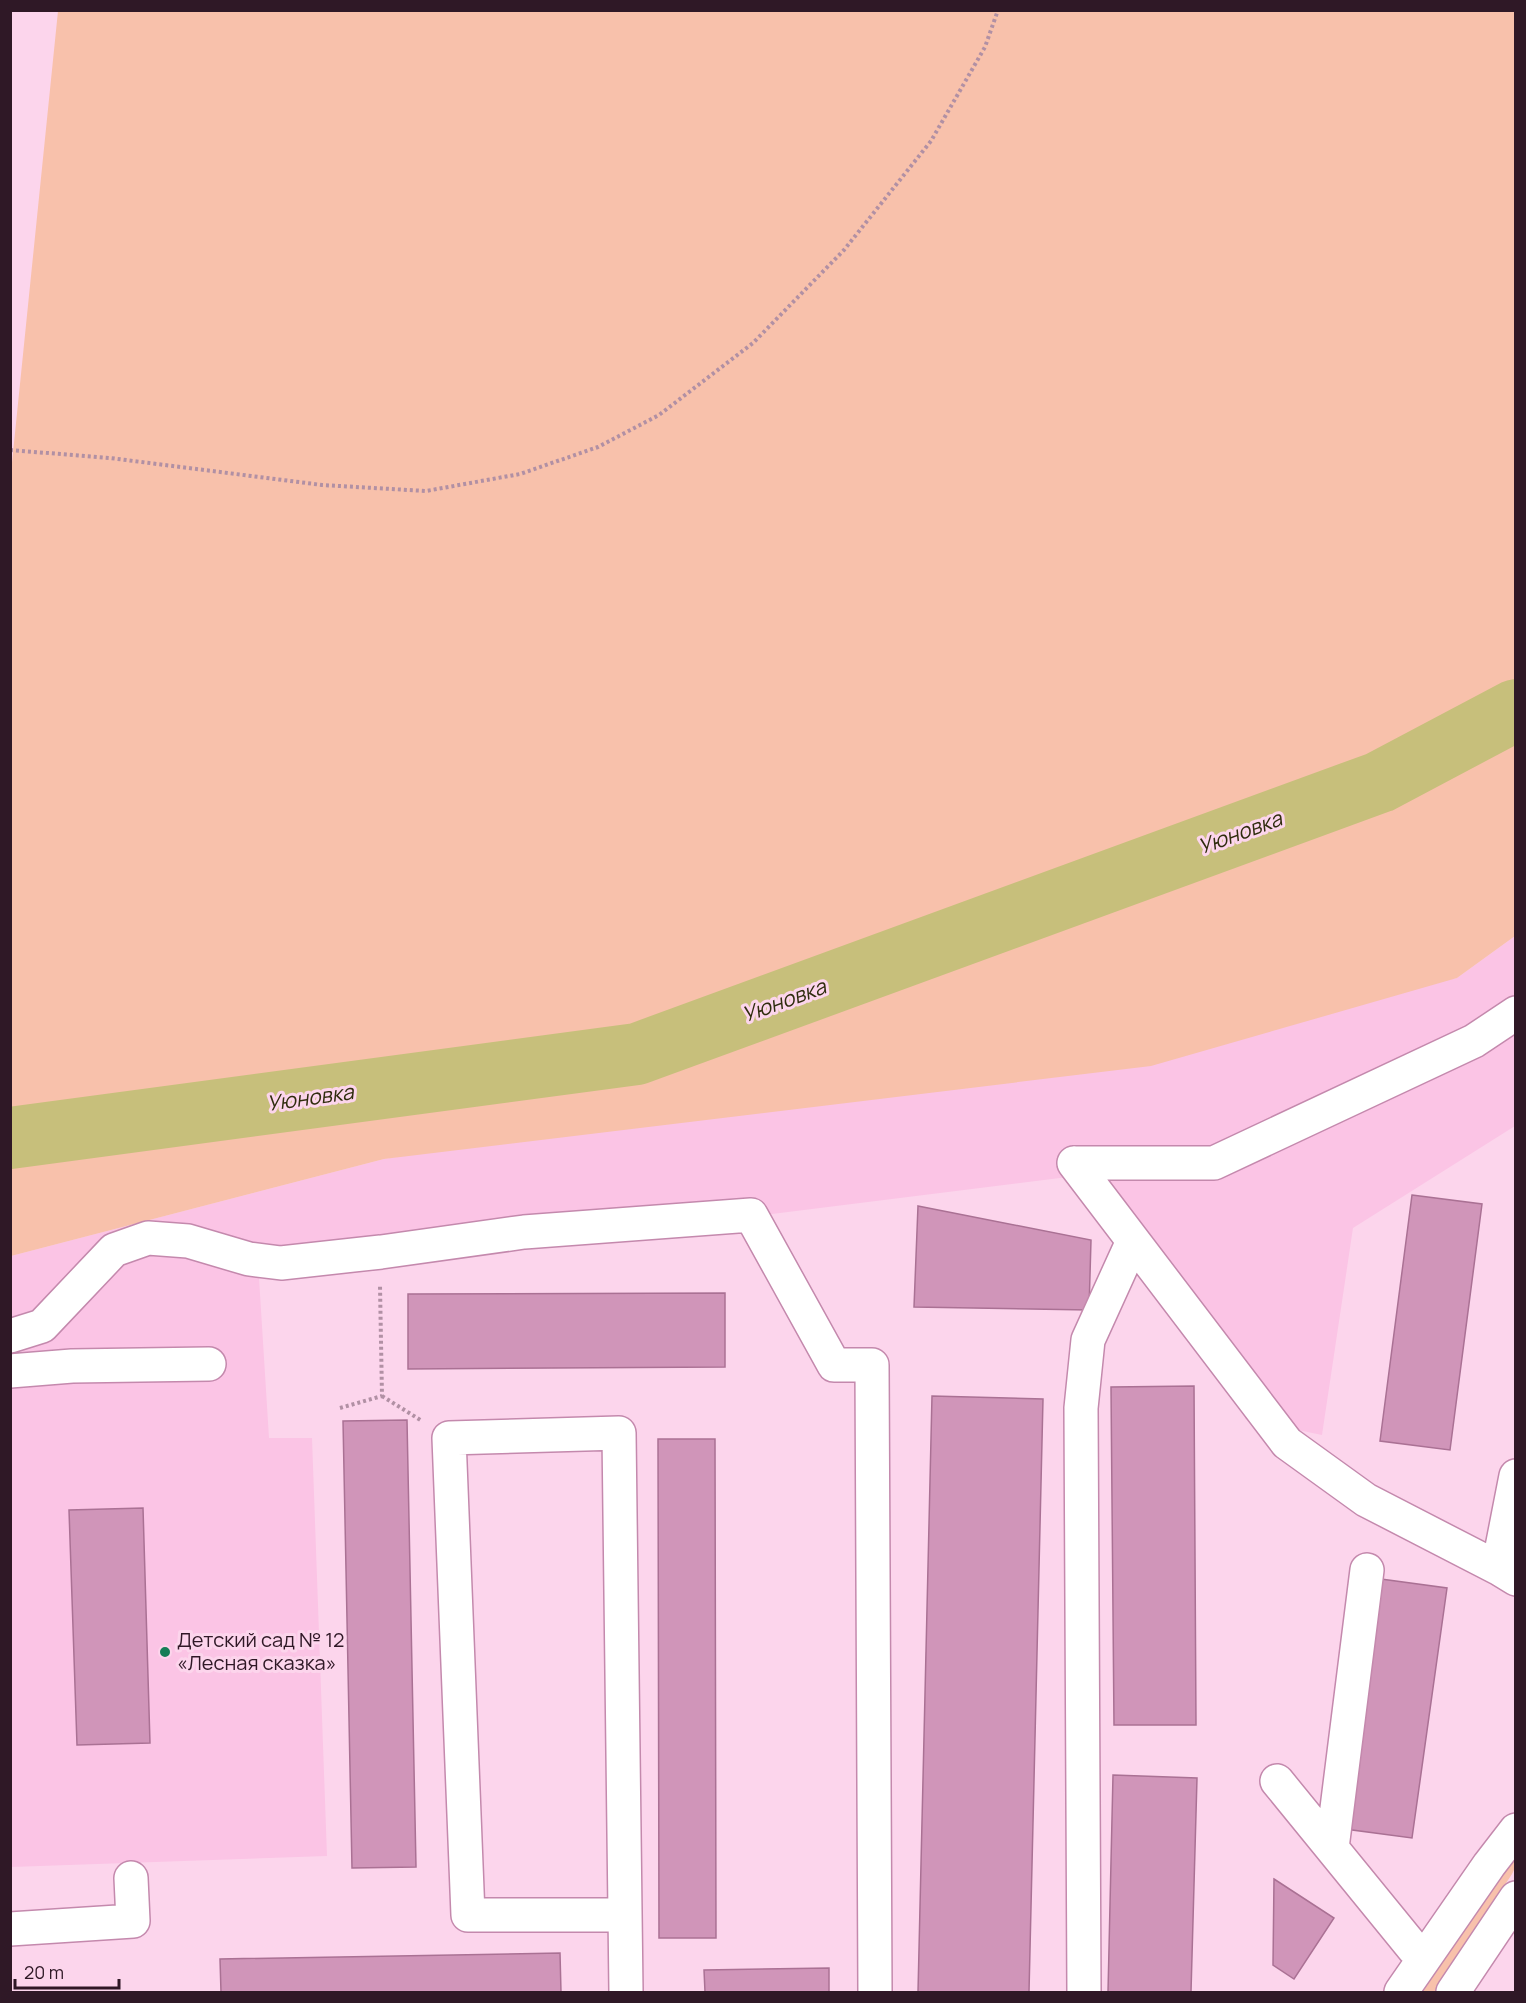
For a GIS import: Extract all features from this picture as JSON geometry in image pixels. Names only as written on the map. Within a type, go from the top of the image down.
[{"type":"street","points":[[1515,1013],[1474,1041],[1214,1163],[1074,1163],[1287,1443],[1366,1500],[1507,1574],[1515,1476]]},
{"type":"street","points":[[10,1336],[42,1326],[114,1250],[148,1238],[188,1241],[249,1259],[281,1263],[524,1232],[751,1215],[834,1365],[872,1365],[875,1992]]},
{"type":"street","points":[[1084,1992],[1081,1408],[1088,1340],[1133,1241]]},
{"type":"street","points":[[10,1371],[72,1365],[209,1364]]},
{"type":"street","points":[[624,1914],[468,1915],[449,1438],[619,1433],[626,1992]]},
{"type":"street","points":[[1332,1848],[1367,1570]]},
{"type":"street","points":[[1277,1781],[1414,1949]]},
{"type":"street","points":[[1401,1992],[1515,1830]]},
{"type":"street","points":[[10,1929],[133,1921],[131,1878]]},
{"type":"street","points":[[1457,1989],[1515,1898]]},
{"type":"path","points":[[10,450],[110,458],[322,485],[426,492],[520,474],[598,447],[659,415],[753,343],[844,250],[931,141],[985,47],[998,10]]},
{"type":"path","points":[[381,1252],[382,1395]]},
{"type":"path","points":[[340,1408],[382,1395],[449,1438]]},
{"type":"shaded area","points":[[58,11],[1515,11],[1515,936],[1457,978],[1151,1066],[384,1159],[11,1256],[10,482]]},
{"type":"shaded area","points":[[1515,936],[1515,1126],[1353,1228],[1322,1435],[1245,1419],[1247,1411],[1076,1176],[259,1278],[269,1438],[312,1438],[327,1856],[11,1867],[11,1256],[384,1159],[1457,978]]},
{"type":"shaded area","points":[[1515,1855],[1515,1868],[1512,1874],[1435,1992],[1422,1992]]},
{"type":"building","points":[[1412,1195],[1482,1204],[1450,1450],[1380,1441]]},
{"type":"building","points":[[918,1206],[1091,1240],[1089,1310],[914,1307]]},
{"type":"building","points":[[725,1293],[725,1367],[408,1369],[408,1294]]},
{"type":"building","points":[[1194,1386],[1196,1725],[1114,1725],[1111,1387]]},
{"type":"building","points":[[932,1396],[1043,1399],[1029,1992],[918,1992]]},
{"type":"building","points":[[407,1420],[416,1867],[352,1868],[343,1421]]},
{"type":"building","points":[[658,1439],[715,1439],[716,1938],[659,1938]]},
{"type":"building","points":[[143,1508],[150,1743],[77,1745],[69,1510]]},
{"type":"building","points":[[1381,1579],[1447,1588],[1412,1838],[1345,1829]]},
{"type":"building","points":[[1113,1775],[1197,1778],[1191,1992],[1108,1992]]},
{"type":"building","points":[[1274,1879],[1334,1918],[1294,1979],[1273,1965]]},
{"type":"building","points":[[560,1953],[561,1992],[221,1992],[220,1959]]},
{"type":"building","points":[[829,1968],[829,1992],[705,1992],[704,1970]]},
{"type":"waterway","name":"Уюновка","points":[[10,1138],[637,1054],[1380,782],[1516,710]]},
{"type":"place","name":"Детский сад № 12 «Лесная сказка»","points":[[165,1652]]}]
